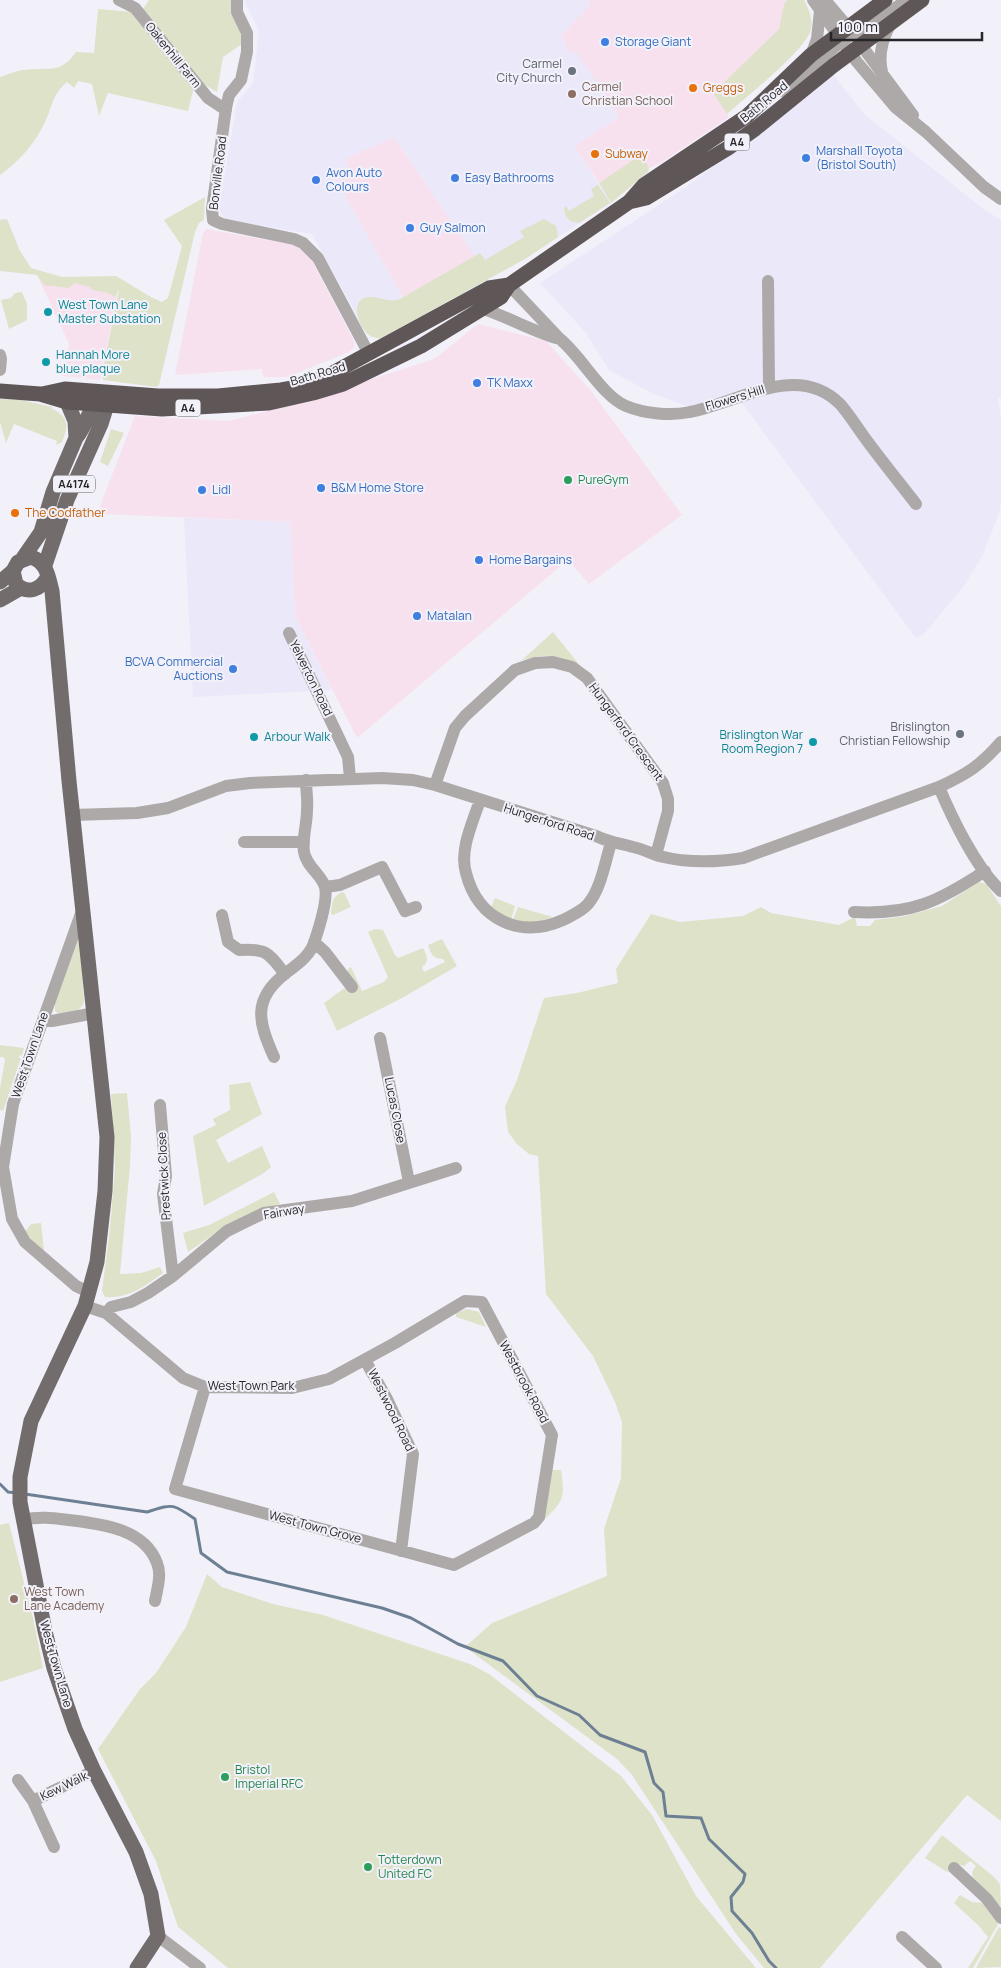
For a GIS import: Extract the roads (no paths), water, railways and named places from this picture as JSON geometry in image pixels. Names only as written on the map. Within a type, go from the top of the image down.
[{"type":"highway","name":"Bath Road","points":[[629,202],[646,198],[728,148],[755,129],[849,39],[865,13],[885,0]]},
{"type":"highway","name":"Bath Road","points":[[101,401],[162,409],[219,407],[269,402],[313,393],[343,384],[421,346],[501,297],[509,285],[629,202],[644,185],[747,116],[811,55],[890,24],[922,0]]},
{"type":"highway","name":"Bath Road","points":[[101,401],[158,396],[208,396],[281,390],[304,386],[369,354],[489,288],[509,285]]},
{"type":"highway","name":"A4","points":[[40,394],[65,389],[101,401]]},
{"type":"highway","name":"A4","points":[[0,391],[40,394],[67,402],[101,401]]},
{"type":"main road","name":"A4174","points":[[0,582],[13,571],[15,565],[23,558],[41,532],[53,492],[76,438],[101,401]]},
{"type":"main road","name":"West Town Lane","points":[[101,401],[67,500],[46,571],[52,591],[107,1147],[102,1230],[97,1262],[87,1299],[31,1421],[22,1460],[20,1502],[54,1668],[75,1729],[94,1771],[136,1852],[151,1894],[158,1936]]},
{"type":"main road","points":[[67,402],[75,422],[76,438]]},
{"type":"main road","points":[[23,558],[31,557],[38,559],[46,571]]},
{"type":"main road","points":[[13,571],[14,580],[26,590]]},
{"type":"main road","name":"A4174","points":[[0,600],[41,586],[46,571]]},
{"type":"main road","name":"West Town Lane","points":[[26,590],[40,597],[54,618]]},
{"type":"main road","points":[[136,1968],[158,1936]]},
{"type":"street","name":"Oakenhill Farm","points":[[119,0],[135,8],[208,98],[226,110]]},
{"type":"street","name":"Bonville Road","points":[[236,0],[237,12],[247,33],[247,52],[241,80],[229,95],[212,209],[213,220],[222,224],[294,239],[304,243],[318,258],[369,354]]},
{"type":"street","name":"Bath Road","points":[[747,116],[849,39],[907,0]]},
{"type":"street","points":[[823,5],[846,14],[865,13]]},
{"type":"street","points":[[823,5],[849,39],[895,107],[926,132],[984,187],[1001,199]]},
{"type":"street","points":[[811,55],[817,39],[823,5]]},
{"type":"street","points":[[883,74],[880,62],[881,48],[890,24]]},
{"type":"street","points":[[849,39],[883,74],[926,132]]},
{"type":"street","points":[[768,281],[769,388]]},
{"type":"street","name":"Flowers Hill","points":[[509,285],[560,339],[570,347],[602,386],[624,405],[634,409],[671,414],[691,412],[769,388],[806,385],[840,404],[916,504]]},
{"type":"street","name":"Flowers Hill","points":[[483,309],[503,315],[546,336],[560,339]]},
{"type":"street","points":[[0,355],[2,358],[0,370]]},
{"type":"street","name":"Yelverton Road","points":[[290,634],[348,757],[350,778]]},
{"type":"street","name":"Hungerford Crescent","points":[[435,785],[455,728],[464,716],[515,670],[535,663],[553,662],[572,667],[587,678],[663,784],[668,799],[668,811],[656,855]]},
{"type":"street","name":"Hungerford Road","points":[[73,815],[137,813],[168,808],[226,786],[350,778],[414,780],[596,836],[611,843],[634,847],[656,855],[687,862],[715,862],[743,858],[939,787],[966,775],[984,761],[1001,742]]},
{"type":"street","points":[[274,1057],[263,1033],[260,1019],[263,1000],[271,986],[301,963],[314,942],[325,897],[325,887],[308,863],[304,853],[307,808],[306,780]]},
{"type":"street","points":[[939,787],[953,821],[985,871],[1001,891]]},
{"type":"street","points":[[480,800],[464,854],[465,873],[475,897],[490,914],[509,925],[527,928],[549,926],[582,910],[595,893],[611,843]]},
{"type":"street","points":[[244,842],[304,842]]},
{"type":"street","points":[[325,887],[340,885],[382,867],[405,911],[416,907]]},
{"type":"street","points":[[854,912],[881,913],[908,909],[933,901],[956,890],[985,871]]},
{"type":"street","name":"West Town Lane","points":[[83,908],[13,1104],[3,1167],[12,1219],[25,1242],[76,1286],[87,1299]]},
{"type":"street","points":[[222,916],[228,942],[239,950],[258,949],[270,954],[285,974]]},
{"type":"street","points":[[314,942],[325,952],[352,987]]},
{"type":"street","points":[[43,1020],[52,1021],[94,1013]]},
{"type":"street","name":"Lucas Close","points":[[380,1038],[409,1182]]},
{"type":"street","name":"Prestwick Close","points":[[160,1106],[166,1176],[163,1194],[173,1276]]},
{"type":"street","name":"Fairway","points":[[106,1313],[112,1307],[130,1302],[148,1293],[173,1276],[227,1231],[264,1213],[352,1201],[456,1168]]},
{"type":"street","points":[[0,1225],[12,1219]]},
{"type":"street","name":"West Town Park","points":[[87,1299],[183,1378],[205,1387],[292,1388],[330,1379],[465,1301],[482,1302]]},
{"type":"street","name":"Westbrook Road","points":[[454,1565],[534,1523],[538,1517],[552,1435],[482,1302]]},
{"type":"street","name":"Westwood Road","points":[[365,1360],[388,1399],[413,1454],[401,1551]]},
{"type":"street","name":"West Town Grove","points":[[205,1387],[176,1489],[454,1565]]},
{"type":"street","points":[[23,1520],[37,1517],[103,1524],[133,1536],[145,1545],[158,1563],[159,1576],[155,1601]]},
{"type":"street","name":"Kew Walk","points":[[33,1801],[94,1771]]},
{"type":"street","name":"Kew Walk","points":[[18,1780],[33,1801],[54,1847]]},
{"type":"street","points":[[954,1868],[987,1899],[1001,1918]]},
{"type":"street","points":[[158,1936],[200,1968]]},
{"type":"street","points":[[902,1937],[932,1962],[936,1968]]},
{"type":"waterway","points":[[0,1484],[8,1492],[17,1493]]},
{"type":"waterway","points":[[25,1494],[147,1512],[168,1506],[177,1508],[195,1519],[201,1553],[227,1572],[382,1608],[411,1618],[458,1644],[503,1661],[537,1696],[579,1715],[600,1735],[645,1752],[654,1783],[663,1792],[666,1816],[701,1818],[709,1839],[745,1874],[743,1882],[731,1897],[732,1911],[752,1933],[769,1961],[776,1968]]},
{"type":"place","name":"Storage Giant","points":[[605,42]]},
{"type":"place","name":"Carmel City Church","points":[[572,71]]},
{"type":"place","name":"Greggs","points":[[693,88]]},
{"type":"place","name":"Carmel Christian School","points":[[572,94]]},
{"type":"place","name":"Subway","points":[[595,154]]},
{"type":"place","name":"Marshall Toyota (Bristol South)","points":[[806,158]]},
{"type":"place","name":"Easy Bathrooms","points":[[455,178]]},
{"type":"place","name":"Avon Auto Colours","points":[[316,180]]},
{"type":"place","name":"Guy Salmon","points":[[410,228]]},
{"type":"place","name":"West Town Lane Master Substation","points":[[48,312]]},
{"type":"place","name":"Hannah More blue plaque","points":[[46,362]]},
{"type":"place","name":"TK Maxx","points":[[477,383]]},
{"type":"place","name":"PureGym","points":[[568,480]]},
{"type":"place","name":"B&M Home Store","points":[[321,488]]},
{"type":"place","name":"Lidl","points":[[202,490]]},
{"type":"place","name":"The Codfather","points":[[15,513]]},
{"type":"place","name":"Home Bargains","points":[[479,560]]},
{"type":"place","name":"Matalan","points":[[417,616]]},
{"type":"place","name":"BCVA Commercial Auctions","points":[[233,669]]},
{"type":"place","name":"Brislington Christian Fellowship","points":[[960,734]]},
{"type":"place","name":"Arbour Walk","points":[[254,737]]},
{"type":"place","name":"Brislington War Room Region 7","points":[[813,742]]},
{"type":"place","name":"West Town Lane Academy","points":[[14,1599]]},
{"type":"place","name":"Bristol Imperial RFC","points":[[225,1777]]},
{"type":"place","name":"Totterdown United FC","points":[[368,1867]]}]
